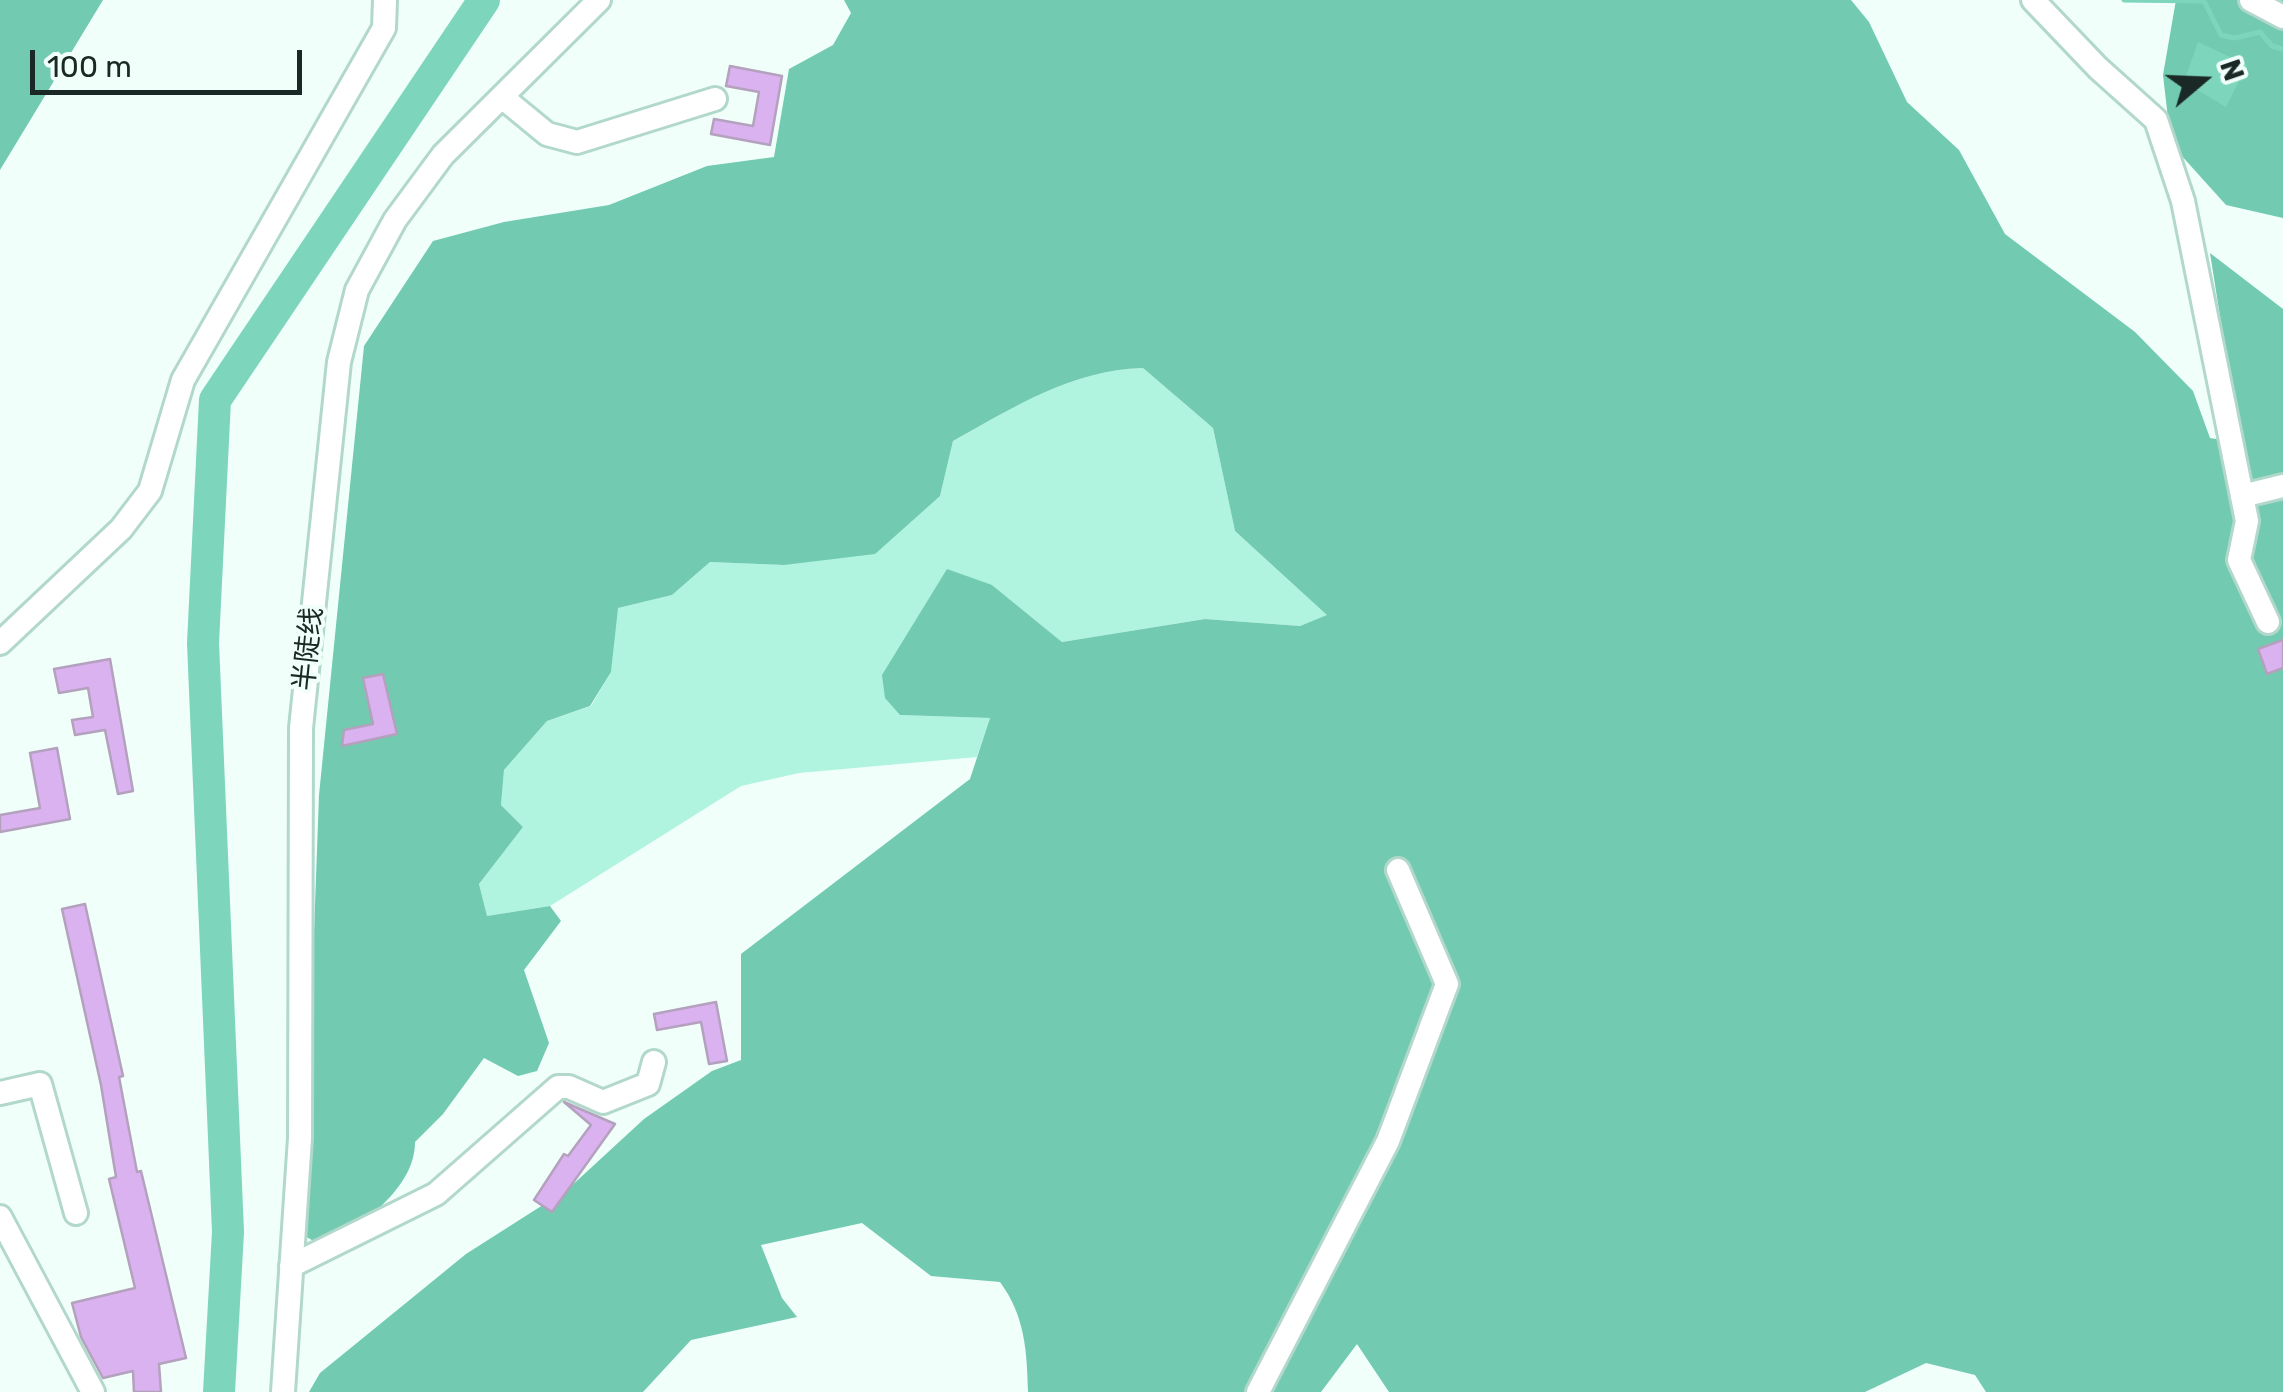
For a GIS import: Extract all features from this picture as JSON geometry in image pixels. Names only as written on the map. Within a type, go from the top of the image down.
[{"type":"street","points":[[384,0],[384,28]]},
{"type":"street","points":[[0,644],[121,529],[150,490],[183,380],[399,0]]},
{"type":"street","name":"半陡线","points":[[283,1392],[300,1138],[300,728],[339,362],[357,290],[395,220],[443,155],[599,0]]},
{"type":"street","points":[[2033,0],[2098,68],[2156,120],[2183,201],[2247,521],[2239,560],[2268,622]]},
{"type":"street","points":[[2251,0],[2283,17]]},
{"type":"street","points":[[502,97],[547,134],[576,142],[715,99]]},
{"type":"street","points":[[2242,496],[2283,486]]},
{"type":"street","points":[[1258,1392],[1388,1140],[1446,984],[1398,870]]},
{"type":"street","points":[[291,1266],[436,1194],[558,1087],[569,1087],[603,1102],[648,1084],[654,1062]]},
{"type":"street","points":[[0,1093],[40,1084],[76,1213]]},
{"type":"street","points":[[0,1217],[11,1230],[93,1392]]},
{"type":"shaded area","points":[[0,0],[103,0],[0,170]]},
{"type":"shaded area","points":[[844,0],[1851,0],[1869,22],[1907,102],[1959,150],[2005,234],[2135,332],[2193,391],[2210,438],[2240,443],[2210,253],[2283,309],[2283,1392],[1986,1392],[1975,1375],[1926,1363],[1865,1392],[1389,1392],[1357,1344],[1321,1392],[1028,1392],[1020,1321],[1000,1282],[931,1276],[862,1223],[761,1245],[782,1298],[797,1317],[691,1340],[643,1392],[309,1392],[320,1373],[466,1254],[568,1189],[644,1119],[712,1071],[741,1060],[741,954],[970,779],[990,718],[900,715],[885,698],[882,675],[947,569],[992,585],[1062,642],[1205,619],[1300,626],[1327,615],[1235,531],[1213,428],[1143,368],[1092,375],[1068,383],[1021,403],[953,441],[940,496],[875,554],[784,565],[710,562],[672,595],[618,608],[611,672],[590,706],[547,721],[504,770],[501,805],[523,827],[479,884],[487,916],[550,906],[561,921],[524,970],[549,1043],[537,1071],[518,1076],[484,1058],[443,1114],[415,1142],[406,1175],[384,1204],[326,1248],[303,1235],[319,795],[364,346],[433,241],[504,222],[609,205],[707,166],[774,157],[789,69],[833,45],[851,13]]},
{"type":"shaded area","points":[[2176,0],[2283,0],[2283,218],[2226,205],[2171,144],[2163,75]]},
{"type":"shaded area","points":[[2198,42],[2247,65],[2226,107],[2184,82]]},
{"type":"shaded area","points":[[1143,368],[1213,428],[1235,531],[1328,615],[1300,626],[1205,619],[1062,642],[992,585],[900,715],[990,718],[977,757],[799,773],[741,786],[550,906],[487,916],[479,884],[523,827],[501,805],[504,770],[547,721],[591,706],[611,672],[617,608],[672,595],[710,562],[784,565],[940,496],[953,441],[1021,403],[1068,383],[1117,370]]},
{"type":"building","points":[[730,66],[782,76],[770,145],[711,134],[714,119],[753,126],[759,92],[726,86]]},
{"type":"building","points":[[2283,640],[2283,668],[2267,674],[2258,649]]},
{"type":"building","points":[[110,659],[133,791],[118,794],[105,730],[75,735],[72,720],[93,717],[88,688],[59,693],[54,669]]},
{"type":"building","points":[[383,674],[397,734],[342,746],[344,730],[373,724],[363,678]]},
{"type":"building","points":[[57,748],[70,819],[0,832],[0,815],[40,808],[30,753]]},
{"type":"building","points":[[85,904],[123,1076],[119,1077],[137,1172],[141,1171],[186,1358],[159,1364],[161,1392],[134,1392],[133,1371],[103,1378],[81,1337],[72,1303],[135,1288],[109,1179],[116,1177],[101,1085],[62,909]]},
{"type":"building","points":[[716,1002],[727,1061],[709,1064],[701,1022],[657,1030],[654,1014]]},
{"type":"building","points":[[564,1102],[615,1124],[552,1212],[534,1200],[564,1154],[568,1156],[591,1125]]},
{"type":"waterway","points":[[219,1392],[228,1232],[203,643],[215,400],[484,0]]},
{"type":"waterway","points":[[2124,0],[2204,1],[2221,35],[2235,38],[2260,32],[2272,46],[2283,49]]}]
